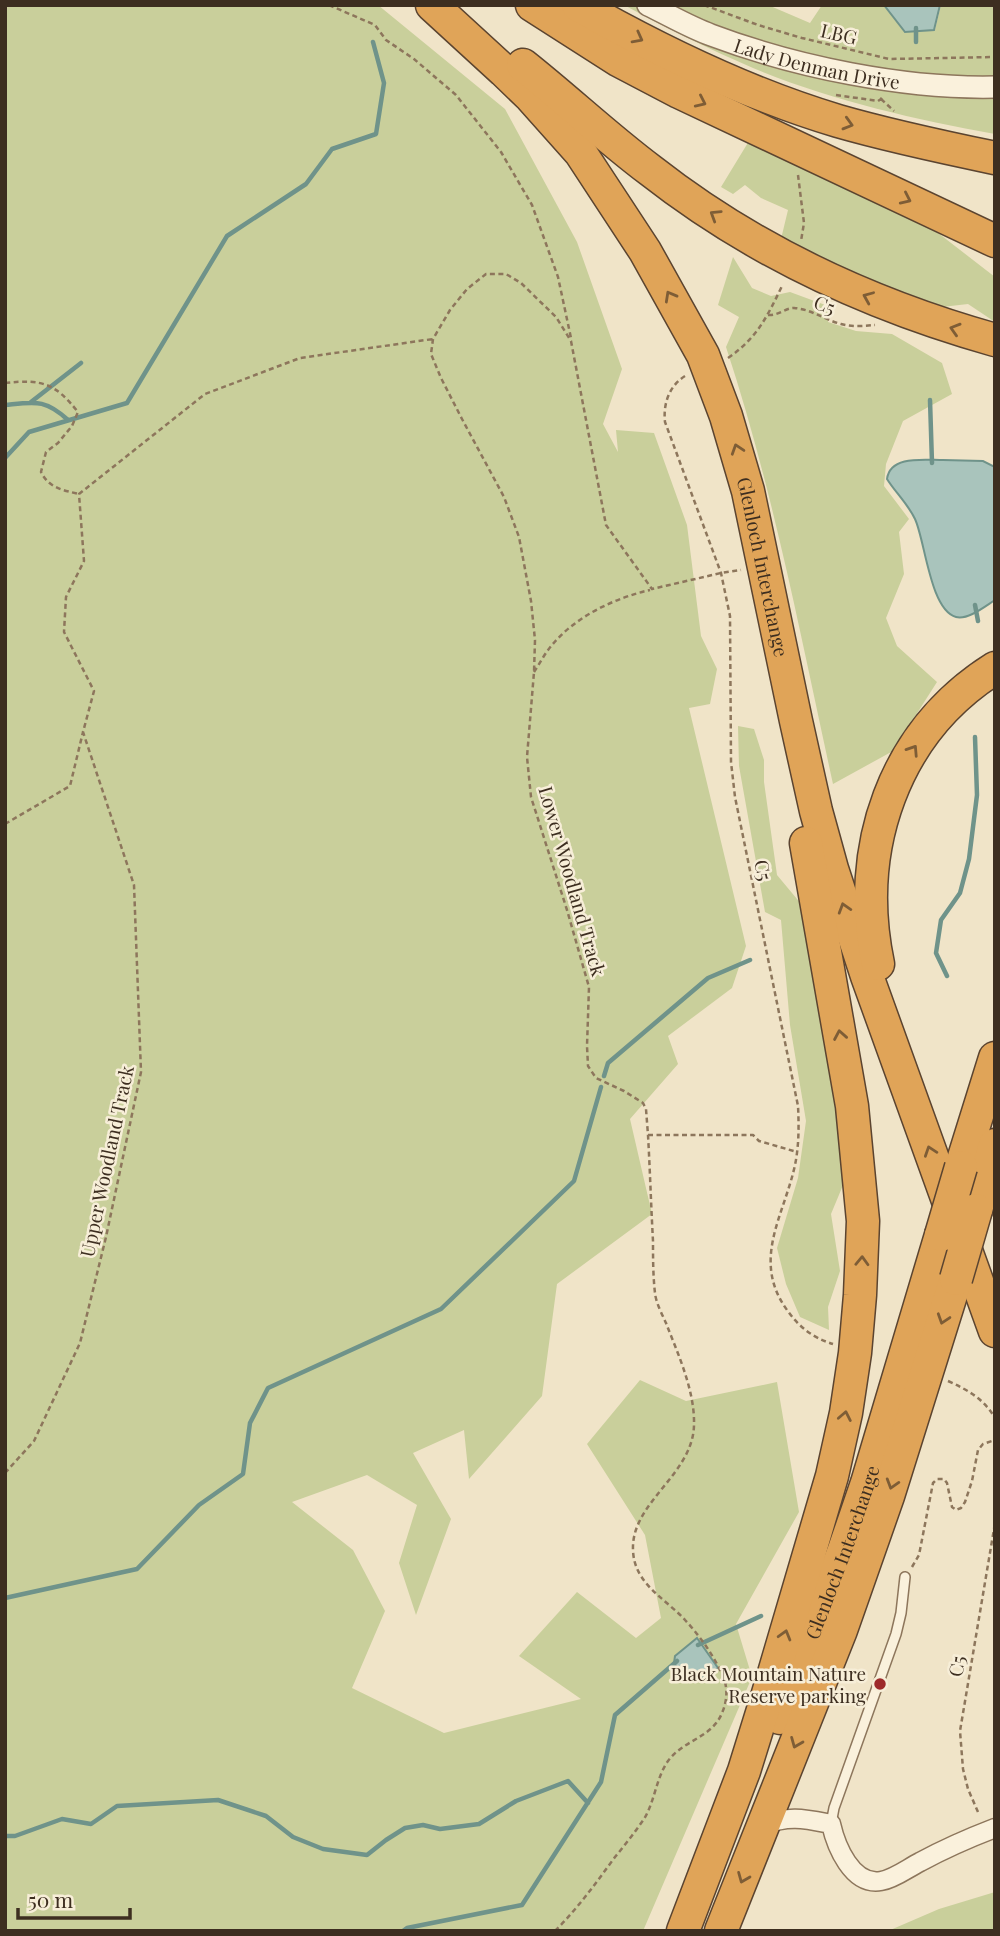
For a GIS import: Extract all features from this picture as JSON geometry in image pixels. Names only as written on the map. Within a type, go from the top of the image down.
[{"type":"highway","name":"Glenloch Interchange","points":[[432,5],[504,71],[580,152],[645,251],[703,355],[741,463],[755,518],[796,721],[832,869],[863,964],[995,1331]]},
{"type":"highway","points":[[444,5],[524,65],[651,172],[707,211],[821,277],[887,305],[951,328],[995,340]]},
{"type":"highway","points":[[532,5],[618,60],[679,92],[995,241]]},
{"type":"highway","points":[[578,5],[682,60],[780,101],[886,134],[995,158]]},
{"type":"highway","points":[[683,1931],[744,1771],[825,1501],[846,1413],[860,1295],[863,1222],[852,1106],[792,762],[785,716],[779,635]]},
{"type":"highway","points":[[908,1087],[872,934],[870,891],[879,825],[898,775],[923,735],[956,698],[995,668]]},
{"type":"highway","name":"Glenloch Interchange","points":[[692,1931],[745,1806],[844,1550],[867,1483],[995,1058]]},
{"type":"highway","name":"Glenloch Interchange","points":[[721,1931],[860,1578],[956,1279],[995,1145]]},
{"type":"highway","points":[[976,1210],[995,1179]]},
{"type":"street","name":"Lady Denman Drive","points":[[648,5],[709,35],[841,72],[922,83],[995,86]]},
{"type":"street","points":[[764,1825],[793,1818],[831,1824],[836,1843],[849,1865],[863,1877],[878,1882],[995,1828]]},
{"type":"lane","points":[[831,1824],[834,1808],[896,1634],[905,1577]]},
{"type":"path","points":[[329,5],[375,25],[386,40],[414,59],[456,95],[501,152],[532,205],[558,277],[606,525],[652,589]]},
{"type":"path","name":"LBG","points":[[704,5],[802,38],[889,59],[995,57]]},
{"type":"path","points":[[832,96],[843,95],[878,101],[883,96]]},
{"type":"path","points":[[798,168],[804,223],[800,243]]},
{"type":"path","points":[[79,494],[205,394],[300,358],[433,339],[450,310],[467,289],[486,274],[506,274],[521,283],[556,317],[571,341]]},
{"type":"path","points":[[727,358],[749,341],[768,315],[782,286]]},
{"type":"path","name":"C5","points":[[768,315],[790,308],[805,310],[838,324],[850,326],[873,326],[880,323]]},
{"type":"path","name":"Lower Woodland Track","points":[[433,339],[431,354],[441,378],[504,497],[519,537],[535,640],[527,757],[531,797],[589,987],[588,1066],[596,1078],[643,1102],[646,1109],[655,1296],[684,1369],[695,1424],[684,1460],[648,1508],[638,1527],[633,1553],[640,1578],[685,1620],[715,1660],[723,1675],[727,1698],[714,1727],[678,1749],[667,1762],[645,1817],[575,1912],[555,1931]]},
{"type":"path","name":"C5","points":[[688,374],[679,380],[671,391],[665,406],[665,422],[721,573],[730,616],[731,762],[735,797],[794,1080],[799,1124],[795,1165],[772,1243],[771,1274],[782,1303],[802,1328],[836,1345]]},
{"type":"path","points":[[5,383],[30,380],[55,388],[78,412],[72,426],[58,443],[46,452],[41,472],[46,481],[54,487],[79,494]]},
{"type":"path","points":[[5,824],[70,786],[94,691],[64,632],[66,597],[85,561],[79,494]]},
{"type":"path","points":[[534,672],[552,644],[595,610],[631,594],[721,573]]},
{"type":"path","name":"Upper Woodland Track","points":[[5,1473],[34,1441],[80,1343],[141,1072],[134,885],[83,732]]},
{"type":"path","points":[[648,1135],[753,1135],[759,1140],[797,1152]]},
{"type":"path","points":[[948,1381],[976,1396],[995,1418]]},
{"type":"path","points":[[905,1577],[919,1555],[933,1483],[937,1479],[944,1479],[951,1507],[956,1510],[961,1508],[972,1481],[978,1450],[983,1444],[995,1440]]},
{"type":"path","name":"C5","points":[[978,1812],[963,1769],[960,1731],[995,1523]]},
{"type":"green space","points":[[5,5],[378,5],[505,109],[577,242],[622,369],[603,424],[618,452],[616,430],[654,433],[687,525],[701,636],[717,669],[710,704],[689,708],[746,946],[732,988],[668,1036],[678,1064],[630,1119],[652,1214],[557,1284],[542,1396],[469,1479],[464,1430],[413,1453],[451,1519],[416,1615],[399,1563],[417,1505],[367,1475],[292,1502],[353,1550],[385,1611],[352,1688],[444,1733],[581,1699],[519,1656],[577,1592],[636,1638],[661,1618],[645,1535],[587,1444],[640,1380],[686,1401],[777,1382],[799,1512],[736,1624],[752,1677],[643,1931],[5,1931]]},
{"type":"green space","points":[[624,5],[768,5],[810,23],[822,5],[884,5],[905,32],[935,30],[941,5],[995,5],[995,134],[933,122],[812,90],[704,46]]},
{"type":"green space","points":[[749,141],[911,212],[995,277],[995,322],[968,304],[942,307],[895,293],[781,239],[788,210],[761,198],[745,185],[733,194],[721,187]]},
{"type":"green space","points":[[733,257],[752,288],[771,296],[790,292],[828,306],[828,322],[856,331],[892,334],[942,363],[952,394],[903,421],[886,464],[884,486],[909,519],[899,532],[904,574],[886,618],[897,646],[937,682],[893,751],[833,784],[772,509],[726,347],[739,317],[718,305]]},
{"type":"green space","points":[[738,726],[754,729],[764,760],[764,782],[777,875],[807,911],[835,1056],[846,1178],[831,1214],[840,1271],[828,1307],[829,1330],[800,1317],[786,1284],[777,1248],[798,1178],[806,1121],[790,1025],[781,920],[765,912],[739,766]]},
{"type":"green space","points":[[995,1892],[995,1931],[888,1931],[939,1909]]},
{"type":"water","points":[[884,5],[940,5],[934,30],[905,32]]},
{"type":"water","points":[[909,460],[983,461],[995,467],[995,600],[966,617],[956,617],[947,612],[940,602],[915,519],[887,479],[894,466]]},
{"type":"water","points":[[697,1638],[718,1668],[702,1678],[681,1674],[674,1663],[675,1656]]},
{"type":"waterway","points":[[916,28],[916,42]]},
{"type":"waterway","points":[[5,458],[29,432],[127,403],[227,236],[306,184],[332,149],[376,134],[384,83],[373,42]]},
{"type":"waterway","points":[[31,402],[81,363]]},
{"type":"waterway","points":[[930,400],[932,463]]},
{"type":"waterway","points":[[5,405],[46,405],[68,420]]},
{"type":"waterway","points":[[975,605],[978,621]]},
{"type":"waterway","points":[[947,976],[936,953],[941,920],[960,893],[969,859],[977,795],[975,737]]},
{"type":"waterway","points":[[604,1076],[608,1063],[708,978],[750,960]]},
{"type":"waterway","points":[[5,1598],[137,1569],[199,1505],[243,1474],[250,1423],[268,1388],[441,1309],[574,1181],[601,1087]]},
{"type":"waterway","points":[[698,1645],[761,1616]]},
{"type":"waterway","points":[[403,1931],[522,1905],[601,1782],[615,1715],[677,1661]]},
{"type":"waterway","points":[[5,1836],[15,1836],[62,1819],[91,1824],[117,1806],[218,1800],[266,1816],[293,1837],[323,1849],[367,1855],[405,1828],[423,1825],[440,1829],[479,1824],[516,1801],[568,1781],[588,1803]]},
{"type":"place","name":"Black Mountain Nature Reserve parking","points":[[880,1684]]}]
